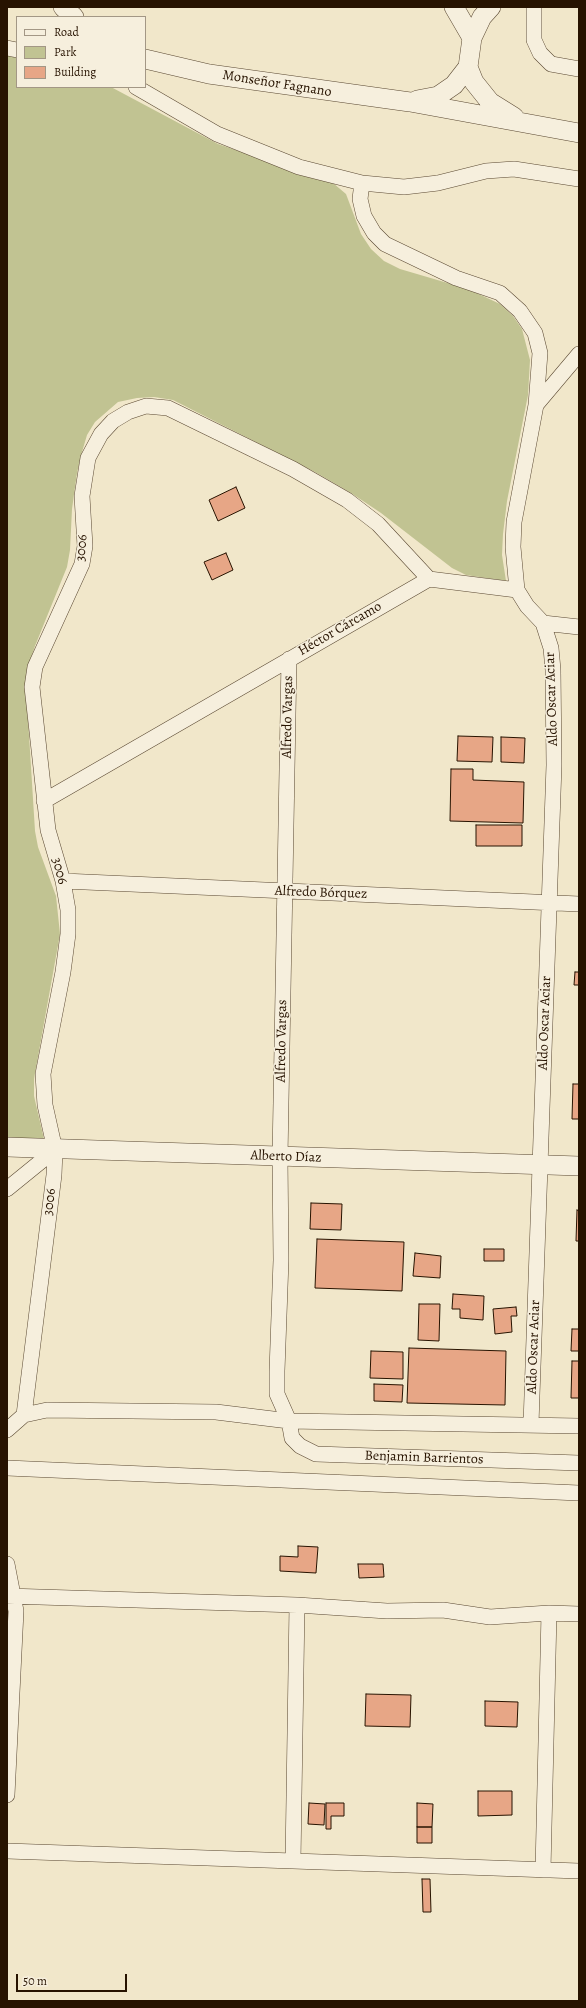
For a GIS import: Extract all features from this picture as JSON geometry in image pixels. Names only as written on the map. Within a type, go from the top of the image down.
[{"type":"street","points":[[63,7],[73,16]]},
{"type":"street","points":[[75,7],[80,16]]},
{"type":"street","points":[[454,7],[472,38]]},
{"type":"street","points":[[491,7],[482,17],[472,38],[468,67],[474,82],[490,102],[524,123]]},
{"type":"street","points":[[534,7],[534,40],[540,53],[551,64],[579,69]]},
{"type":"street","name":"Monseñor Fagnano","points":[[146,59],[209,74],[410,102],[579,133]]},
{"type":"street","points":[[410,102],[438,96],[454,85],[468,67]]},
{"type":"street","points":[[138,88],[217,134],[299,167],[362,183],[404,187],[438,183],[486,171],[514,169],[579,179]]},
{"type":"street","points":[[362,183],[360,199],[364,216],[374,234],[385,244],[456,278],[500,293],[520,311],[535,333],[540,354],[536,405],[514,522],[517,590],[527,606],[543,623],[579,628]]},
{"type":"street","points":[[536,405],[579,354]]},
{"type":"street","name":"3006","points":[[24,1416],[54,1176],[55,1150],[45,1104],[43,1074],[63,972],[68,934],[68,910],[63,881],[48,830],[32,687],[35,667],[82,564],[85,546],[82,496],[88,458],[101,434],[113,422],[128,412],[146,406],[168,408],[293,469],[346,500],[378,524],[429,579]]},
{"type":"street","points":[[429,579],[517,590]]},
{"type":"street","name":"Héctor Cárcamo","points":[[44,801],[289,658],[429,579]]},
{"type":"street","name":"Aldo Oscar Aciar","points":[[531,1424],[554,765],[553,670],[550,648],[543,623]]},
{"type":"street","name":"Alfredo Vargas","points":[[288,1421],[277,1394],[277,1379],[281,1260],[280,1157],[289,658]]},
{"type":"street","name":"Alfredo Bórquez","points":[[63,881],[579,904]]},
{"type":"street","name":"Alberto Díaz","points":[[7,1148],[579,1166]]},
{"type":"street","points":[[7,1189],[55,1150]]},
{"type":"street","points":[[8,1432],[24,1416],[47,1410],[216,1412],[288,1421],[579,1426]]},
{"type":"street","name":"Benjamin Barrientos","points":[[288,1421],[292,1438],[300,1446],[316,1454],[579,1463]]},
{"type":"street","points":[[7,1468],[579,1493]]},
{"type":"street","points":[[7,1564],[10,1596],[16,1611],[7,1795]]},
{"type":"street","points":[[10,1596],[297,1606],[387,1611],[443,1610],[490,1616],[549,1613],[579,1614]]},
{"type":"street","points":[[293,1861],[297,1606]]},
{"type":"street","points":[[543,1870],[549,1613]]},
{"type":"street","points":[[7,1851],[579,1871]]},
{"type":"green space","points":[[7,55],[16,58],[16,88],[113,88],[218,144],[333,183],[346,194],[361,234],[371,249],[384,261],[400,269],[468,289],[500,304],[513,316],[522,329],[530,360],[528,395],[507,501],[503,534],[502,555],[506,581],[466,575],[452,568],[381,513],[351,493],[315,472],[173,400],[154,397],[137,398],[118,402],[95,422],[87,435],[77,473],[67,567],[35,646],[28,667],[26,687],[35,831],[38,847],[56,896],[60,934],[34,1079],[34,1096],[44,1139],[7,1139]]},
{"type":"building","points":[[236,487],[245,508],[218,521],[209,500]]},
{"type":"building","points":[[226,553],[233,570],[212,580],[204,562]]},
{"type":"building","points":[[458,736],[493,737],[492,762],[457,761]]},
{"type":"building","points":[[501,737],[525,738],[524,763],[501,762]]},
{"type":"building","points":[[451,769],[473,769],[473,780],[524,782],[523,823],[450,821]]},
{"type":"building","points":[[476,825],[522,825],[522,846],[476,846]]},
{"type":"building","points":[[575,972],[579,972],[579,985],[574,985]]},
{"type":"building","points":[[573,1084],[579,1084],[579,1119],[572,1119]]},
{"type":"building","points":[[311,1203],[342,1204],[341,1230],[310,1229]]},
{"type":"building","points":[[577,1210],[579,1211],[579,1241],[576,1241]]},
{"type":"building","points":[[317,1239],[404,1242],[402,1291],[315,1288]]},
{"type":"building","points":[[484,1249],[504,1249],[504,1261],[484,1261]]},
{"type":"building","points":[[415,1253],[441,1256],[440,1278],[413,1276]]},
{"type":"building","points":[[453,1294],[484,1296],[483,1320],[460,1318],[460,1309],[452,1309]]},
{"type":"building","points":[[419,1304],[440,1304],[439,1341],[418,1340]]},
{"type":"building","points":[[516,1307],[517,1316],[511,1316],[512,1332],[495,1334],[493,1309]]},
{"type":"building","points":[[572,1329],[579,1329],[579,1351],[571,1351]]},
{"type":"building","points":[[409,1348],[506,1351],[505,1405],[407,1403]]},
{"type":"building","points":[[371,1351],[403,1352],[403,1379],[370,1378]]},
{"type":"building","points":[[572,1361],[579,1361],[579,1398],[571,1398]]},
{"type":"building","points":[[374,1384],[403,1385],[402,1402],[374,1401]]},
{"type":"building","points":[[298,1546],[318,1547],[316,1573],[280,1571],[280,1556],[298,1557]]},
{"type":"building","points":[[358,1564],[383,1564],[384,1577],[359,1578]]},
{"type":"building","points":[[366,1694],[411,1695],[410,1727],[365,1726]]},
{"type":"building","points":[[485,1701],[518,1702],[517,1727],[485,1726]]},
{"type":"building","points":[[478,1791],[512,1791],[512,1815],[478,1816]]},
{"type":"building","points":[[309,1803],[325,1804],[324,1825],[308,1824]]},
{"type":"building","points":[[326,1803],[344,1803],[344,1816],[331,1816],[331,1829],[326,1829]]},
{"type":"building","points":[[417,1803],[433,1804],[432,1827],[417,1827]]},
{"type":"building","points":[[417,1827],[432,1827],[432,1843],[417,1843]]},
{"type":"building","points":[[422,1879],[430,1879],[431,1912],[423,1912]]}]
